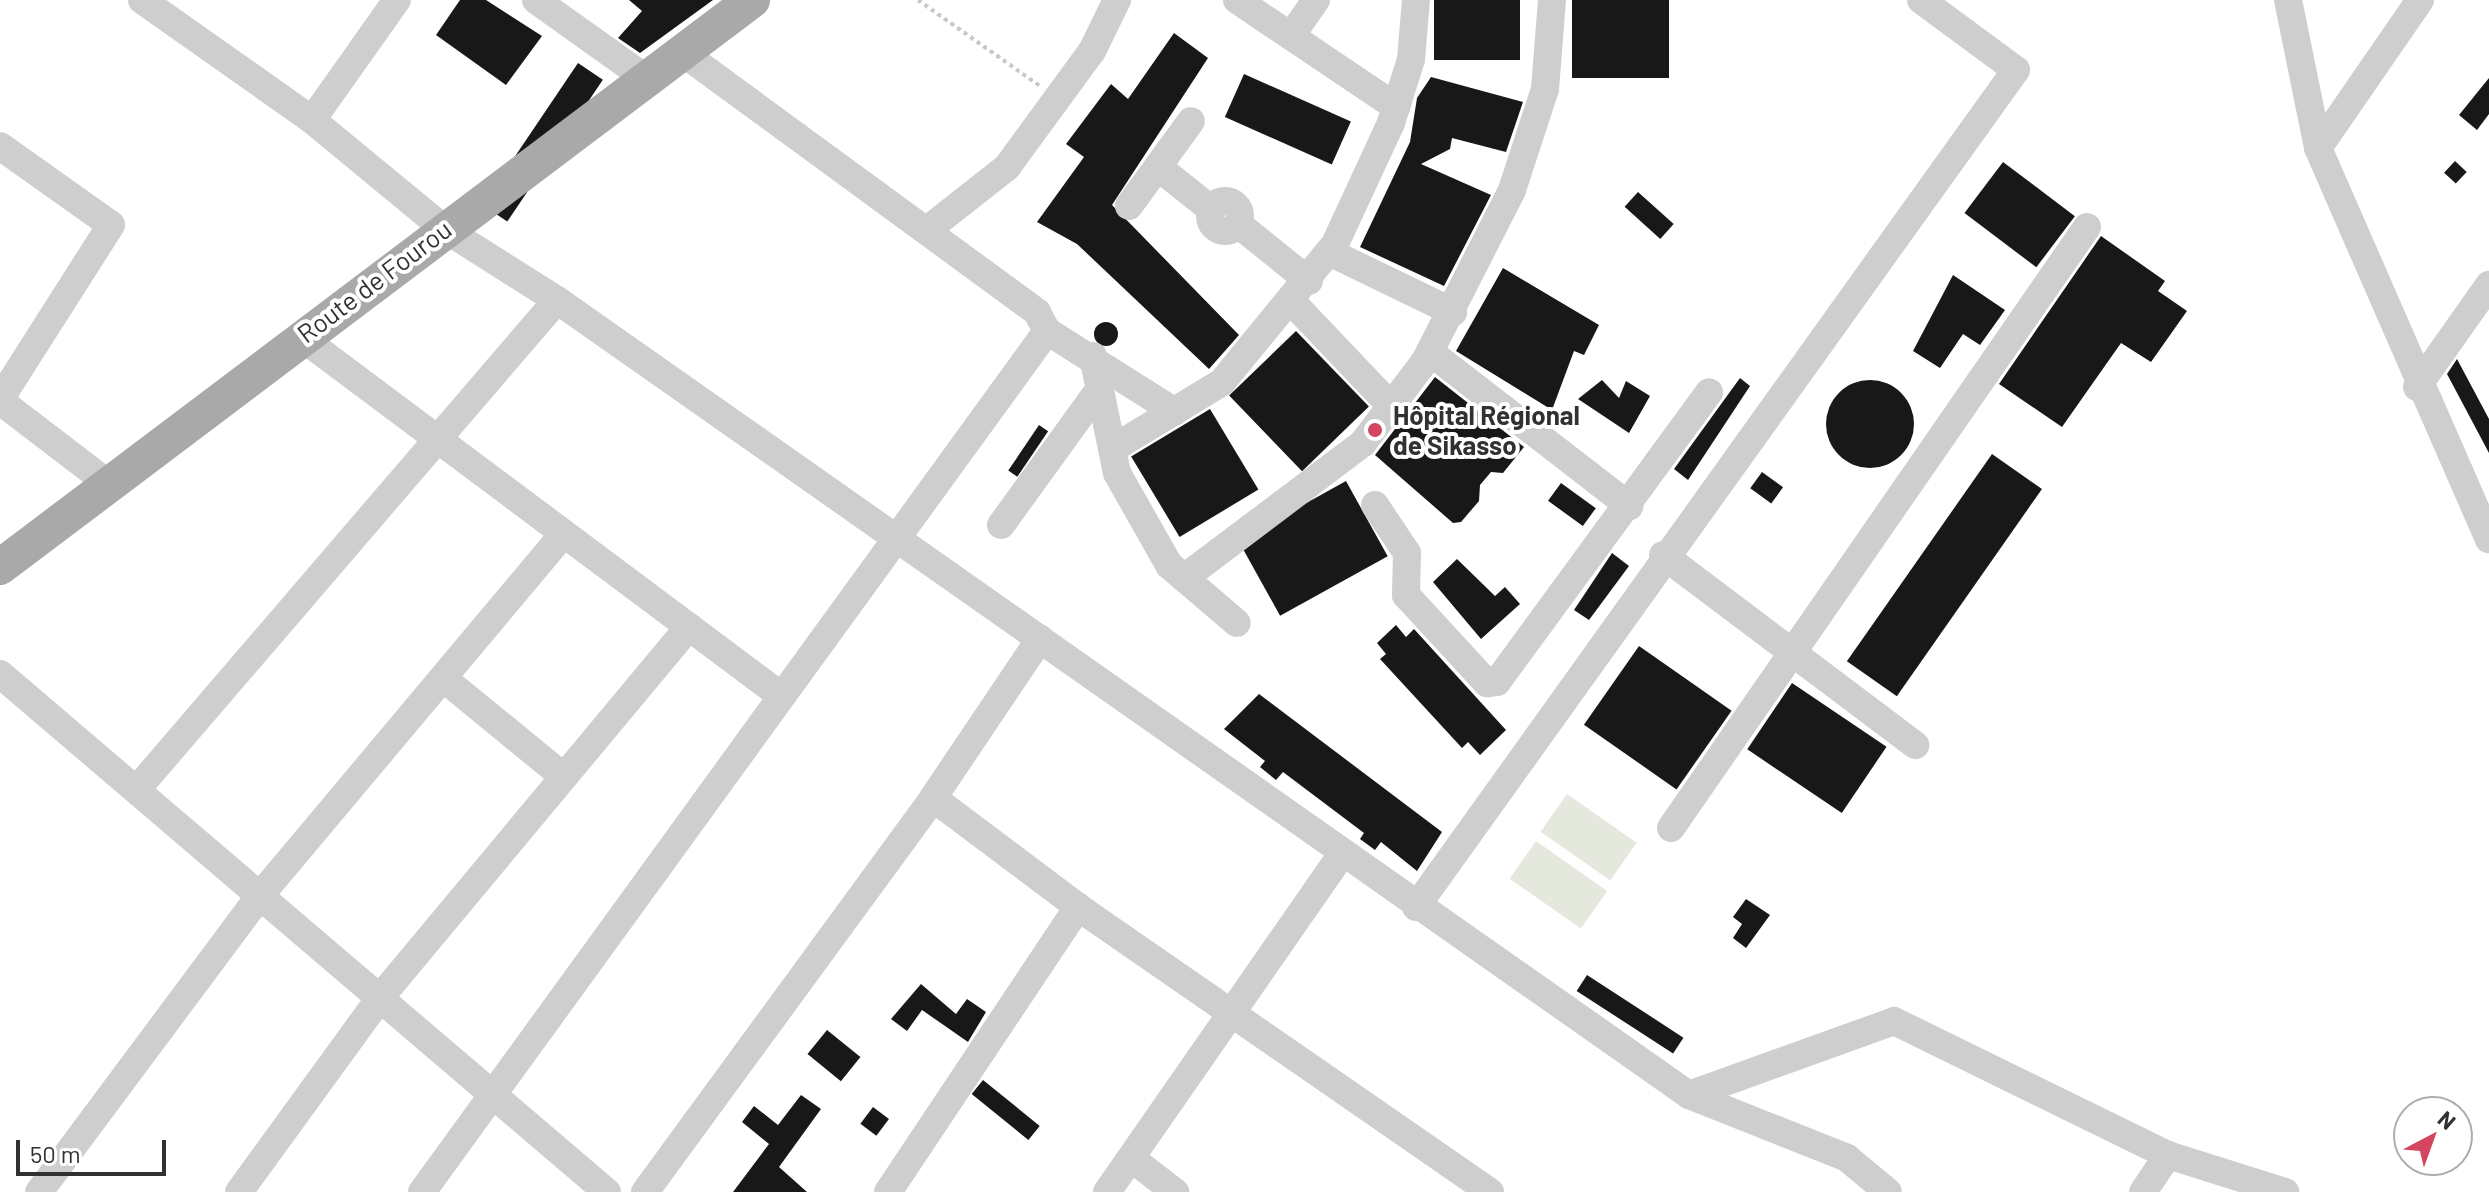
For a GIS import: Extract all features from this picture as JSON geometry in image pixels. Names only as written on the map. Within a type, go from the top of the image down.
[{"type":"main road","name":"Route de Fourou","points":[[0,567],[443,228],[752,0]]},
{"type":"street","points":[[142,0],[312,120],[443,228],[557,300],[1341,855],[1689,1095],[1847,1158],[1888,1192]]},
{"type":"street","points":[[312,120],[397,0]]},
{"type":"street","points":[[536,0],[644,77]]},
{"type":"street","points":[[927,230],[1007,167],[1057,98],[1117,0]]},
{"type":"street","points":[[1291,36],[1316,0]]},
{"type":"street","points":[[1112,449],[1222,382],[1301,292],[1329,252],[1396,107],[1411,59],[1416,0]]},
{"type":"street","points":[[1184,578],[1315,484],[1391,406],[1430,352],[1453,312],[1512,190],[1545,89],[1552,0]]},
{"type":"street","points":[[1416,907],[1663,555],[2016,70],[1921,0]]},
{"type":"street","points":[[2288,0],[2318,148],[2417,387],[2489,539]]},
{"type":"street","points":[[2318,148],[2420,0]]},
{"type":"street","points":[[1240,1],[1396,107]]},
{"type":"street","points":[[682,52],[1037,312],[1047,331],[1093,356],[1175,412]]},
{"type":"street","points":[[1129,206],[1191,121]]},
{"type":"street","points":[[0,146],[111,225],[0,400],[109,484]]},
{"type":"street","points":[[1158,167],[1212,210],[1232,203],[1238,224],[1301,292],[1391,406]]},
{"type":"street","points":[[1671,828],[2087,227]]},
{"type":"street","points":[[1329,252],[1453,312]]},
{"type":"street","points":[[2417,387],[2489,285]]},
{"type":"street","points":[[138,788],[557,300]]},
{"type":"street","points":[[422,1192],[492,1087],[1047,331]]},
{"type":"street","points":[[301,337],[439,439],[561,537],[780,695]]},
{"type":"street","points":[[1430,352],[1629,506]]},
{"type":"street","points":[[1093,356],[1117,473],[1184,578],[1237,623]]},
{"type":"street","points":[[1001,525],[1100,388]]},
{"type":"street","points":[[1375,505],[1407,553],[1406,595],[1487,683],[1513,670],[1709,392]]},
{"type":"street","points":[[39,1192],[263,892],[561,537]]},
{"type":"street","points":[[1663,555],[1915,745]]},
{"type":"street","points":[[239,1192],[383,994],[689,627]]},
{"type":"street","points":[[645,1192],[933,798],[1040,639]]},
{"type":"street","points":[[0,674],[492,1087],[607,1192]]},
{"type":"street","points":[[443,678],[564,777]]},
{"type":"street","points":[[933,798],[1078,907],[1490,1192]]},
{"type":"street","points":[[1107,1192],[1236,1016],[1341,855]]},
{"type":"street","points":[[888,1192],[1078,907]]},
{"type":"street","points":[[1689,1095],[1894,1021],[2168,1155],[2285,1192]]},
{"type":"street","points":[[2143,1192],[2168,1155]]},
{"type":"street","points":[[1131,1158],[1175,1192]]},
{"type":"path","points":[[918,0],[1057,98]]},
{"type":"shaded area","points":[[1567,794],[1637,843],[1610,880],[1541,832]]},
{"type":"shaded area","points":[[1536,841],[1607,891],[1581,929],[1510,879]]},
{"type":"building","points":[[460,0],[486,0],[542,36],[506,85],[436,35]]},
{"type":"building","points":[[629,0],[713,0],[640,53],[618,38],[642,11]]},
{"type":"building","points":[[1434,0],[1520,0],[1520,60],[1434,60]]},
{"type":"building","points":[[1572,0],[1669,0],[1669,78],[1572,78]]},
{"type":"building","points":[[1174,33],[1208,58],[1112,205],[1239,335],[1209,369],[1077,244],[1037,222],[1084,157],[1066,144],[1111,84],[1128,99]]},
{"type":"building","points":[[578,63],[603,80],[507,222],[482,205]]},
{"type":"building","points":[[1244,74],[1351,122],[1332,165],[1225,117]]},
{"type":"building","points":[[1431,77],[1523,102],[1506,152],[1452,138],[1450,149],[1421,164],[1491,195],[1444,286],[1360,247],[1410,142],[1417,98]]},
{"type":"building","points":[[2489,78],[2489,114],[2477,130],[2459,115]]},
{"type":"building","points":[[2455,161],[2467,172],[2456,184],[2444,173]]},
{"type":"building","points":[[2003,162],[2075,216],[2036,267],[1964,213]]},
{"type":"building","points":[[1638,192],[1674,224],[1660,239],[1625,207]]},
{"type":"building","points":[[2101,236],[2165,281],[2158,291],[2187,311],[2151,362],[2121,343],[2062,427],[1999,384]]},
{"type":"building","points":[[1503,268],[1599,325],[1584,355],[1574,351],[1552,410],[1456,351]]},
{"type":"building","points":[[1953,275],[2005,310],[1980,345],[1963,334],[1940,368],[1913,351]]},
{"type":"building","points":[[1106,322],[1117,329],[1118,334],[1111,345],[1106,346],[1095,339],[1094,334],[1101,323]]},
{"type":"building","points":[[1296,331],[1369,407],[1302,471],[1229,396]]},
{"type":"building","points":[[2457,359],[2489,419],[2489,453],[2447,374]]},
{"type":"building","points":[[1435,377],[1524,447],[1503,473],[1491,472],[1480,485],[1479,501],[1461,522],[1453,523],[1375,455]]},
{"type":"building","points":[[1740,378],[1750,386],[1688,480],[1674,469]]},
{"type":"building","points":[[1602,380],[1619,398],[1626,381],[1650,396],[1629,433],[1578,399]]},
{"type":"building","points":[[1870,380],[1887,383],[1901,393],[1911,407],[1914,424],[1911,441],[1901,455],[1887,465],[1870,468],[1853,465],[1839,455],[1829,441],[1826,424],[1829,407],[1839,393],[1853,383]]},
{"type":"building","points":[[1210,409],[1258,490],[1180,537],[1131,456]]},
{"type":"building","points":[[1039,425],[1048,431],[1017,477],[1008,471]]},
{"type":"building","points":[[1992,454],[2042,489],[1897,696],[1847,661]]},
{"type":"building","points":[[1762,472],[1783,487],[1771,503],[1750,488]]},
{"type":"building","points":[[1346,481],[1388,556],[1280,616],[1238,541]]},
{"type":"building","points":[[1561,483],[1596,508],[1583,526],[1548,501]]},
{"type":"building","points":[[1612,553],[1629,566],[1589,620],[1574,610]]},
{"type":"building","points":[[1457,559],[1495,596],[1505,587],[1520,604],[1481,639],[1433,582]]},
{"type":"building","points":[[1396,625],[1406,637],[1414,629],[1506,730],[1480,755],[1468,742],[1462,748],[1380,659],[1386,654],[1377,643]]},
{"type":"building","points":[[1639,646],[1732,711],[1677,789],[1584,725]]},
{"type":"building","points":[[1792,683],[1887,747],[1842,813],[1747,749]]},
{"type":"building","points":[[1259,694],[1442,832],[1417,871],[1381,842],[1375,850],[1360,839],[1364,833],[1283,772],[1276,780],[1260,767],[1265,761],[1224,729]]},
{"type":"building","points":[[1746,899],[1770,915],[1746,948],[1733,938],[1742,924],[1733,917]]},
{"type":"building","points":[[1587,975],[1683,1038],[1673,1054],[1577,991]]},
{"type":"building","points":[[921,984],[956,1014],[967,999],[986,1012],[968,1042],[922,1010],[907,1031],[891,1019]]},
{"type":"building","points":[[827,1030],[860,1057],[841,1081],[807,1054]]},
{"type":"building","points":[[983,1080],[1040,1126],[1028,1140],[972,1094]]},
{"type":"building","points":[[801,1095],[821,1109],[779,1167],[807,1192],[733,1192],[769,1144],[742,1122],[754,1106],[778,1125]]},
{"type":"building","points":[[873,1107],[889,1119],[876,1136],[860,1124]]},
{"type":"place","name":"Hôpital Régional de Sikasso","points":[[1375,430]]}]
